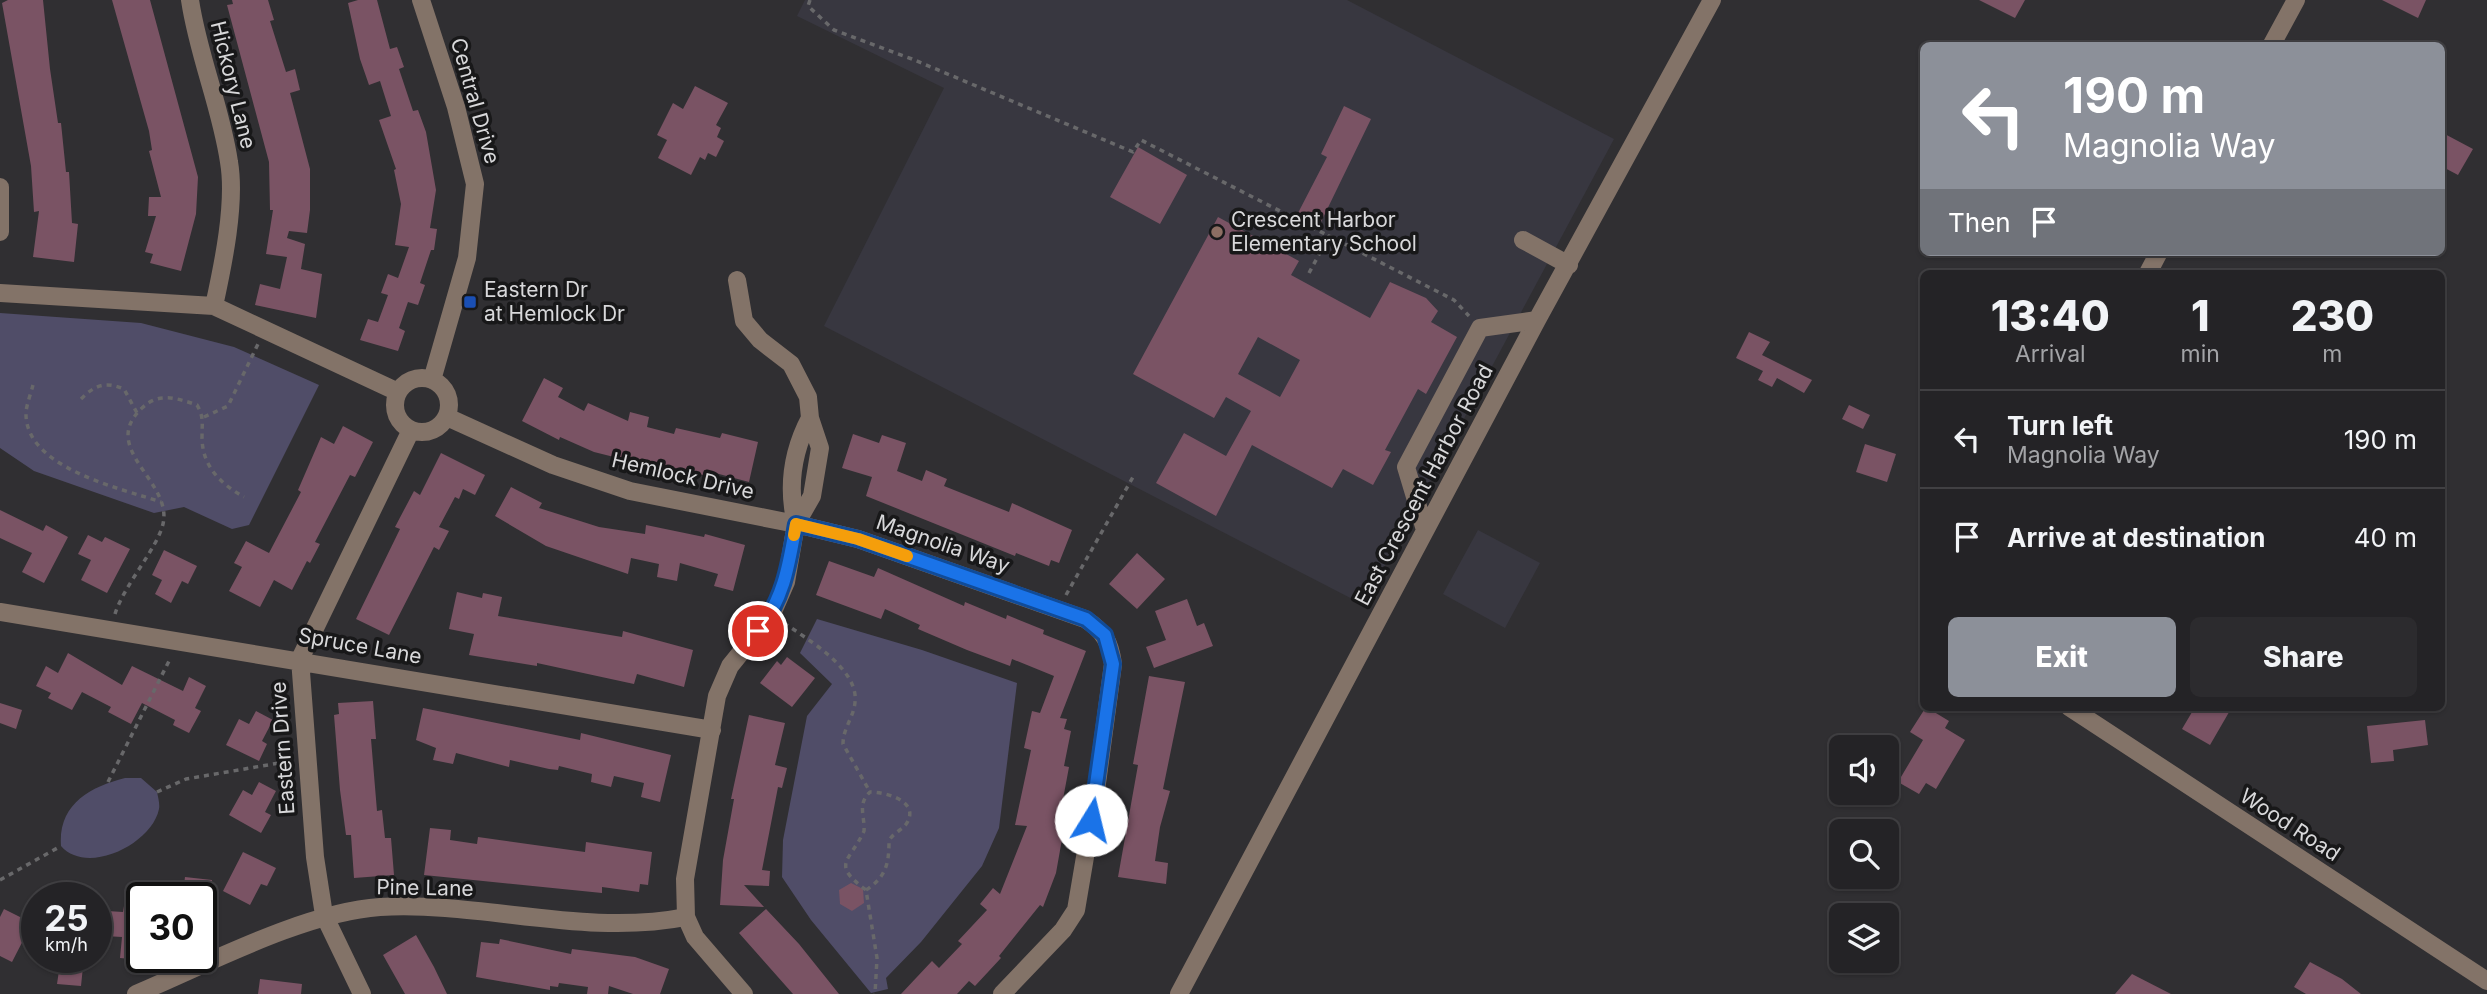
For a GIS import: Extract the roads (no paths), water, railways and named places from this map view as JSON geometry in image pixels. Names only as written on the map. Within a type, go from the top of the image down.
[{"type":"street","name":"Hickory Lane","points":[[190,0],[194,26],[230,164],[226,253],[214,306]]},
{"type":"street","name":"Central Drive","points":[[421,0],[456,107],[475,184],[467,258],[432,380]]},
{"type":"street","name":"East Crescent Harbor Road","points":[[1179,994],[1537,320],[1712,0]]},
{"type":"street","points":[[2273,42],[2295,0]]},
{"type":"street","points":[[0,187],[0,232]]},
{"type":"street","points":[[1523,240],[1569,265]]},
{"type":"street","points":[[737,279],[744,321],[760,340],[791,364],[808,397],[810,418],[820,448],[813,496],[796,524],[786,582],[772,614],[730,666],[717,696],[685,879],[686,917],[695,937],[744,994]]},
{"type":"street","points":[[0,293],[214,306],[398,392]]},
{"type":"street","points":[[1426,530],[1406,467],[1480,328],[1537,320]]},
{"type":"street","points":[[432,380],[446,391],[449,399],[447,417],[435,429],[419,432],[411,430],[398,418],[395,409],[398,392],[409,381],[432,380]]},
{"type":"street","name":"Hemlock Drive","points":[[447,417],[553,465],[630,491],[796,524]]},
{"type":"street","name":"Eastern Drive","points":[[362,994],[324,915],[315,857],[300,659],[411,430]]},
{"type":"street","name":"Magnolia Way","points":[[796,524],[858,539],[1058,609],[1099,628],[1111,647],[1113,664],[1096,798],[1076,910],[1063,930],[1002,994]]},
{"type":"street","name":"Spruce Lane","points":[[0,612],[300,659],[712,730]]},
{"type":"street","name":"Wood Road","points":[[2075,711],[2487,981]]},
{"type":"street","name":"Pine Lane","points":[[136,994],[324,915],[413,906],[633,925],[686,917]]},
{"type":"place","name":"Crescent Harbor Elementary School","points":[[1217,232]]},
{"type":"place","name":"Eastern Dr at Hemlock Dr","points":[[470,302]]}]
